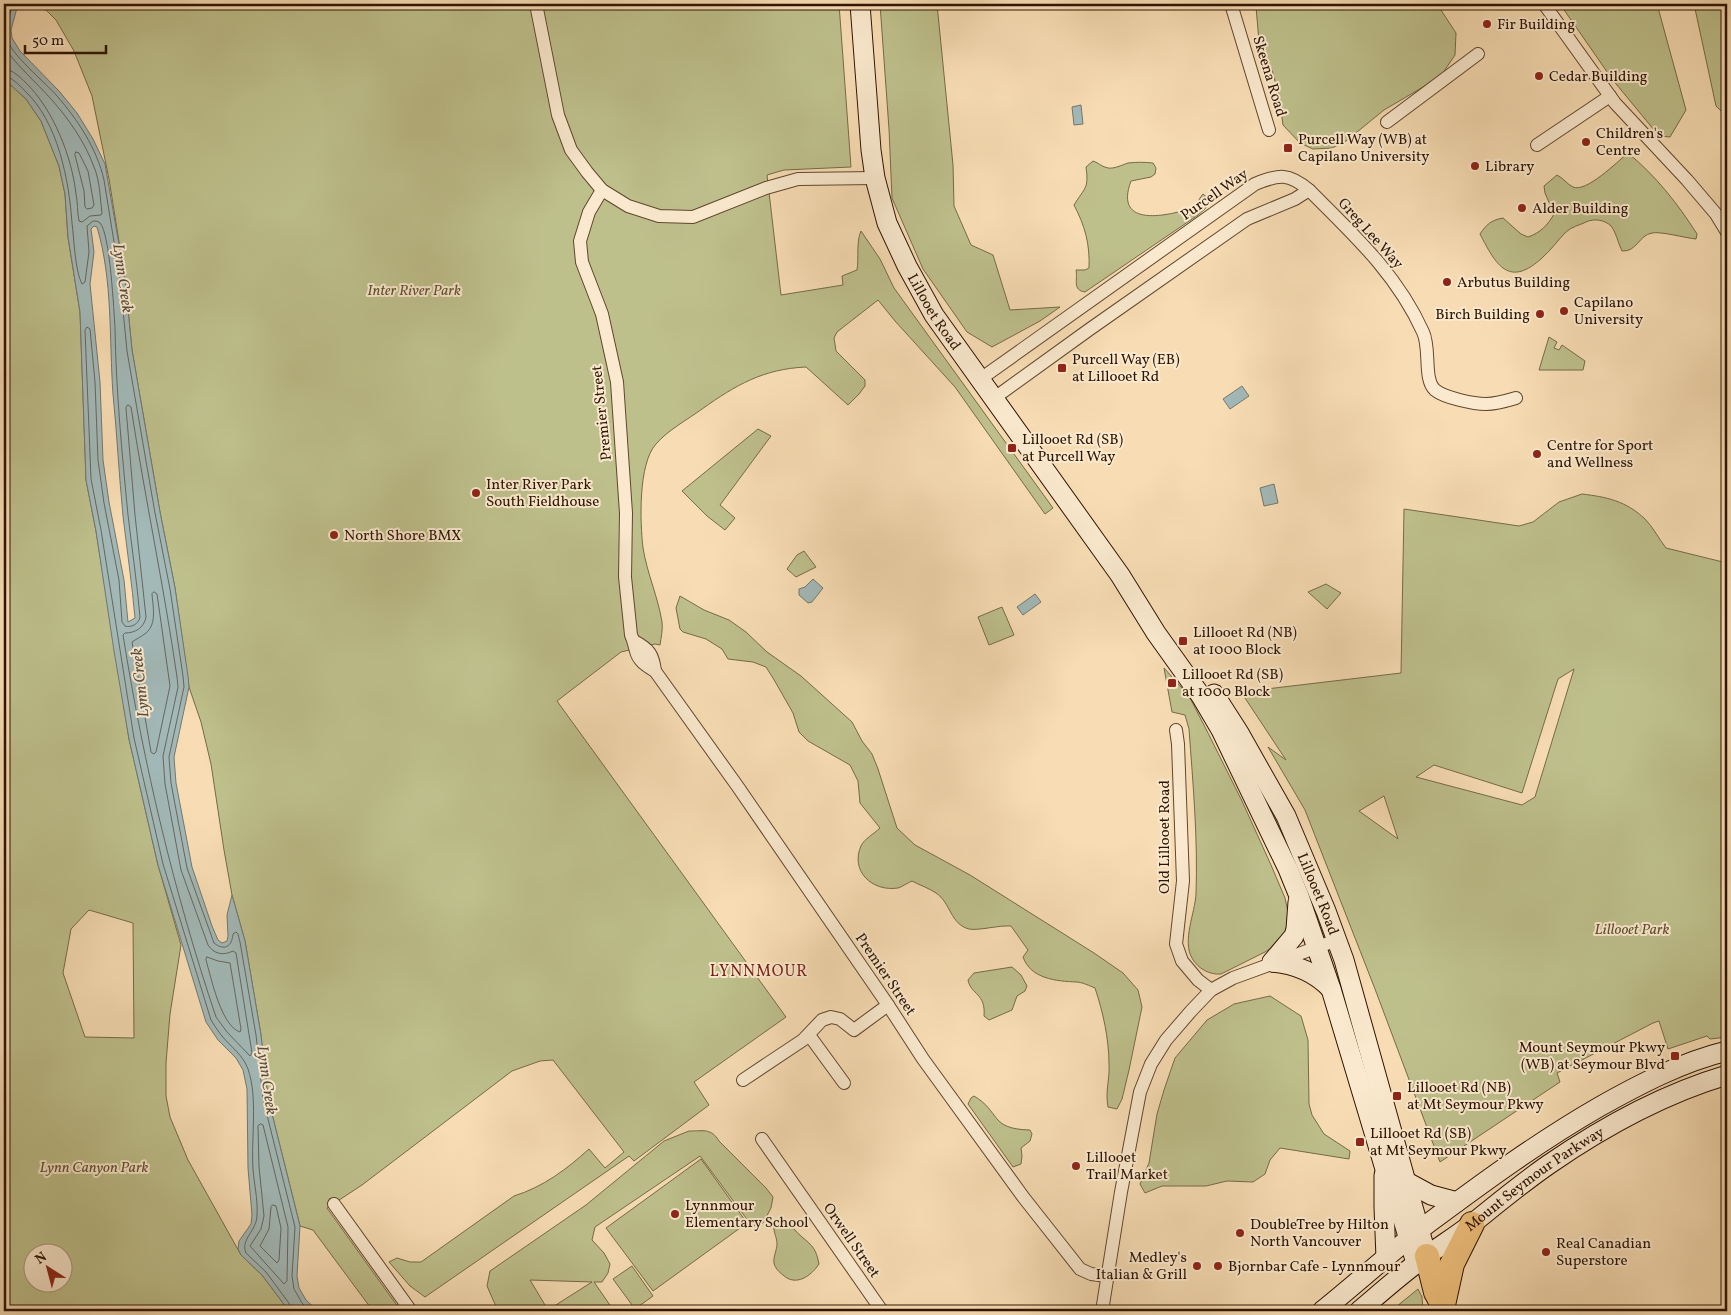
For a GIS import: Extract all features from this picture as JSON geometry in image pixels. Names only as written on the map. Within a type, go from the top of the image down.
[{"type":"highway","points":[[1443,1308],[1452,1264],[1472,1224]]},
{"type":"highway","points":[[1422,1260],[1443,1308]]},
{"type":"street","points":[[536,4],[558,115],[571,150],[586,172],[602,190],[628,206],[659,216],[693,217],[766,188],[798,179],[875,178]]},
{"type":"street","name":"Lillooet Road","points":[[860,4],[871,150],[875,178],[887,223],[907,266],[934,315],[1120,575],[1156,633],[1201,696],[1221,730],[1288,868],[1299,896],[1331,989],[1384,1168],[1414,1234],[1422,1260]]},
{"type":"street","name":"Skeena Road","points":[[1231,4],[1269,130]]},
{"type":"street","points":[[1544,4],[1610,96],[1716,214],[1727,232]]},
{"type":"street","points":[[1387,122],[1478,54]]},
{"type":"street","points":[[1537,144],[1610,96]]},
{"type":"street","name":"Purcell Way","points":[[979,380],[1255,184],[1272,177],[1287,176],[1297,180],[1309,190]]},
{"type":"street","name":"Premier Street","points":[[602,190],[589,212],[580,242],[582,262],[602,314],[617,382],[626,513],[625,577],[631,635],[634,641],[646,648],[654,658],[655,671],[738,787],[923,1059],[1024,1198],[1076,1265],[1085,1272],[1107,1276]]},
{"type":"street","points":[[993,399],[1247,219],[1295,199],[1309,190]]},
{"type":"street","name":"Greg Lee Way","points":[[1309,190],[1382,265],[1406,302],[1424,333],[1428,353],[1429,380],[1434,389],[1445,396],[1485,404],[1516,398]]},
{"type":"street","name":"Lillooet Road","points":[[1120,575],[1146,595],[1239,733],[1286,816],[1337,940],[1407,1182],[1414,1234]]},
{"type":"street","name":"Old Lillooet Road","points":[[1176,730],[1183,881],[1176,944],[1182,961],[1198,980],[1211,990]]},
{"type":"street","points":[[1272,962],[1294,936],[1299,896]]},
{"type":"street","points":[[1102,1311],[1140,1092],[1152,1064],[1166,1040],[1190,1011],[1211,990],[1233,978],[1272,962],[1337,940]]},
{"type":"street","points":[[1272,962],[1308,971],[1331,989]]},
{"type":"street","points":[[743,1080],[810,1034],[822,1020],[831,1017],[840,1019],[854,1030],[888,1005]]},
{"type":"street","points":[[810,1034],[844,1083]]},
{"type":"street","name":"Mount Seymour Parkway","points":[[1322,1311],[1414,1234],[1514,1160],[1552,1135],[1653,1078],[1693,1061],[1727,1051]]},
{"type":"street","name":"Mount Seymour Parkway","points":[[1359,1311],[1422,1260],[1472,1224],[1540,1170],[1583,1142],[1647,1106],[1690,1087],[1727,1075]]},
{"type":"street","name":"Orwell Street","points":[[762,1139],[882,1311]]},
{"type":"street","points":[[1384,1168],[1386,1258]]},
{"type":"street","points":[[1407,1182],[1432,1194],[1457,1202]]},
{"type":"street","points":[[334,1204],[411,1311]]},
{"type":"green space","name":"Inter River Park","points":[[23,4],[839,4],[851,167],[784,170],[767,175],[781,295],[843,285],[842,276],[857,270],[861,231],[880,259],[894,288],[1053,508],[1045,514],[955,387],[878,300],[837,332],[834,338],[836,351],[865,380],[865,386],[848,405],[806,367],[776,371],[751,380],[727,393],[672,430],[656,444],[650,453],[643,479],[641,524],[643,548],[662,622],[660,645],[655,644],[621,652],[557,701],[786,1017],[694,1082],[709,1105],[634,1161],[629,1156],[425,1297],[410,1286],[389,1262],[397,1258],[410,1262],[421,1262],[514,1196],[535,1188],[554,1177],[589,1149],[605,1168],[624,1152],[553,1060],[540,1061],[512,1071],[362,1185],[327,1208],[401,1311],[373,1311],[313,1230],[300,1226],[268,1098],[261,1035],[245,941],[232,895],[211,764],[201,722],[189,687],[175,588],[132,350],[125,279],[109,179],[92,96],[74,51],[56,20],[46,10],[27,7]]},
{"type":"green space","points":[[880,4],[937,4],[953,165],[954,206],[971,245],[993,255],[1010,310],[1060,307],[1040,321],[992,347],[967,332],[923,269],[892,198]]},
{"type":"green space","points":[[1258,4],[1437,4],[1456,33],[1455,55],[1440,77],[1384,110],[1346,141],[1332,148],[1313,149],[1300,143],[1283,125],[1279,95],[1272,70],[1259,41],[1256,7]]},
{"type":"green space","points":[[1560,4],[1657,4],[1686,110],[1670,137],[1659,136],[1612,79]]},
{"type":"green space","points":[[1694,4],[1727,4],[1727,117],[1716,106]]},
{"type":"green space","name":"Lynn Canyon Park","points":[[4,79],[26,99],[41,121],[59,166],[65,194],[68,237],[80,312],[86,480],[96,531],[129,739],[158,865],[181,945],[170,1014],[166,1063],[166,1096],[170,1117],[188,1160],[241,1255],[262,1275],[289,1311],[4,1311]],"holes":[[[89,910],[133,923],[134,1038],[85,1037],[63,973],[71,929]]]},
{"type":"green space","points":[[1628,153],[1648,171],[1674,201],[1697,234],[1696,239],[1652,233],[1644,237],[1631,249],[1622,251],[1611,226],[1603,221],[1592,220],[1568,230],[1543,257],[1521,271],[1512,272],[1498,263],[1480,234],[1489,223],[1503,218],[1521,234],[1528,237],[1536,233],[1549,222],[1554,214],[1544,186],[1557,175],[1573,187],[1579,188],[1601,176]]},
{"type":"green space","points":[[1093,161],[1110,168],[1128,163],[1153,163],[1156,168],[1155,174],[1151,177],[1131,181],[1128,196],[1130,207],[1136,213],[1159,215],[1195,207],[1203,194],[1210,200],[1205,209],[1198,215],[1085,292],[1077,287],[1076,270],[1089,268],[1088,243],[1074,205],[1086,184],[1086,167]]},
{"type":"green space","points":[[1549,337],[1557,342],[1554,348],[1559,350],[1562,345],[1585,361],[1583,370],[1539,370]]},
{"type":"green space","points":[[758,429],[771,436],[720,505],[735,518],[725,530],[707,516],[682,491]]},
{"type":"green space","name":"Lillooet Park","points":[[1582,494],[1616,501],[1631,508],[1645,519],[1666,548],[1727,563],[1727,1037],[1710,1039],[1707,1036],[1668,1049],[1659,1021],[1653,1023],[1557,1073],[1560,1082],[1440,1162],[1305,810],[1268,747],[1286,760],[1241,692],[1401,673],[1404,509],[1519,526],[1533,522],[1559,502]],"holes":[[[1574,669],[1535,797],[1522,805],[1416,777],[1434,765],[1522,793],[1558,679]],[[1384,796],[1398,839],[1359,811]]]},
{"type":"green space","points":[[804,551],[816,567],[796,577],[787,569],[797,555]]},
{"type":"green space","points":[[1326,584],[1341,593],[1327,609],[1308,592]]},
{"type":"green space","points":[[680,596],[704,610],[729,620],[746,632],[767,652],[801,676],[852,722],[862,741],[872,754],[897,828],[915,845],[970,875],[1094,953],[1123,973],[1138,990],[1142,1007],[1122,1099],[1117,1109],[1108,1107],[1109,1070],[1107,1035],[1095,988],[1081,983],[1045,977],[1032,970],[1023,957],[1028,950],[1011,926],[969,929],[958,923],[941,897],[912,881],[898,888],[888,888],[880,887],[866,878],[858,864],[858,855],[862,843],[880,828],[860,803],[858,781],[850,765],[808,741],[799,732],[793,713],[766,667],[753,662],[728,659],[722,649],[706,639],[683,632],[680,629],[676,608]]},
{"type":"green space","points":[[1002,607],[1014,635],[989,645],[978,617]]},
{"type":"green space","points":[[1164,668],[1189,696],[1206,729],[1271,865],[1285,898],[1288,912],[1286,932],[1277,944],[1221,974],[1209,972],[1201,968],[1192,958],[1189,951],[1188,943],[1196,894],[1196,853],[1189,729],[1185,715],[1172,712]]},
{"type":"green space","points":[[1012,967],[1021,975],[1027,986],[1025,991],[1017,996],[1012,1010],[989,1020],[984,1016],[981,998],[972,989],[968,980],[974,973]]},
{"type":"green space","points":[[1270,996],[1301,1016],[1308,1040],[1309,1104],[1312,1115],[1324,1134],[1350,1151],[1349,1159],[1280,1148],[1270,1160],[1265,1174],[1253,1182],[1227,1181],[1206,1186],[1162,1186],[1145,1193],[1140,1184],[1149,1163],[1157,1114],[1175,1058],[1207,1020],[1234,1004]]},
{"type":"green space","points":[[974,1096],[1001,1123],[1008,1127],[1030,1130],[1032,1134],[1030,1141],[1021,1148],[1021,1164],[1013,1167],[968,1104]]},
{"type":"green space","points":[[689,1131],[707,1131],[713,1134],[773,1197],[771,1208],[763,1223],[751,1227],[700,1156],[595,1227],[592,1240],[604,1253],[610,1264],[608,1273],[602,1282],[594,1282],[614,1311],[498,1311],[487,1286],[490,1271],[586,1205],[664,1141]],"holes":[[[530,1280],[592,1282],[548,1310]]]},
{"type":"green space","points":[[701,1159],[747,1223],[653,1291],[606,1228]]},
{"type":"green space","points":[[781,1219],[785,1220],[814,1248],[817,1255],[819,1264],[808,1276],[798,1280],[788,1278],[776,1268],[774,1263],[777,1244],[774,1225]]},
{"type":"green space","points":[[632,1266],[653,1296],[635,1309],[613,1279]]},
{"type":"green space","points":[[1418,1289],[1422,1297],[1423,1311],[1391,1311]]},
{"type":"water","name":"Lynn Creek","points":[[4,4],[18,4],[11,30],[12,38],[20,51],[59,91],[77,113],[93,139],[105,164],[125,279],[132,350],[175,588],[188,676],[189,687],[174,757],[176,783],[192,867],[218,940],[222,943],[227,941],[227,915],[232,895],[245,941],[261,1035],[268,1098],[300,1226],[297,1276],[299,1288],[306,1300],[318,1311],[289,1311],[262,1275],[241,1255],[238,1249],[239,1241],[251,1224],[252,1215],[248,1168],[247,1089],[243,1070],[236,1058],[218,1040],[206,1022],[158,865],[129,739],[96,531],[86,480],[80,312],[68,237],[65,194],[59,166],[41,121],[26,99],[4,79]],"holes":[[[94,226],[97,227],[106,268],[120,485],[135,618],[128,622],[124,580],[103,460],[100,382],[90,284],[94,252],[91,229]]]},
{"type":"water","points":[[1081,105],[1083,124],[1074,125],[1072,107]]},
{"type":"water","points":[[1242,386],[1249,396],[1230,409],[1223,399]]},
{"type":"water","points":[[1274,484],[1278,503],[1264,506],[1260,488]]},
{"type":"water","points":[[813,579],[823,588],[812,602],[808,603],[799,595],[799,589],[805,587]]},
{"type":"water","points":[[1035,594],[1041,602],[1023,615],[1017,607]]},
{"type":"place","name":"Fir Building","points":[[1487,24]]},
{"type":"place","name":"Cedar Building","points":[[1539,76]]},
{"type":"place","name":"Children's Centre","points":[[1586,142]]},
{"type":"place","name":"Purcell Way (WB) at Capilano University","points":[[1288,148]]},
{"type":"place","name":"Library","points":[[1475,166]]},
{"type":"place","name":"Alder Building","points":[[1522,208]]},
{"type":"place","name":"Arbutus Building","points":[[1447,282]]},
{"type":"place","name":"Capilano University","points":[[1564,311]]},
{"type":"place","name":"Birch Building","points":[[1540,314]]},
{"type":"place","name":"Purcell Way (EB) at Lillooet Rd","points":[[1062,368]]},
{"type":"place","name":"Lillooet Rd (SB) at Purcell Way","points":[[1012,448]]},
{"type":"place","name":"Centre for Sport and Wellness","points":[[1537,454]]},
{"type":"place","name":"Inter River Park South Fieldhouse","points":[[476,493]]},
{"type":"place","name":"North Shore BMX","points":[[334,535]]},
{"type":"place","name":"Lillooet Rd (NB) at 1000 Block","points":[[1183,641]]},
{"type":"place","name":"Lillooet Rd (SB) at 1000 Block","points":[[1172,683]]},
{"type":"place","name":"Mount Seymour Pkwy (WB) at Seymour Blvd","points":[[1675,1056]]},
{"type":"place","name":"Lillooet Rd (NB) at Mt Seymour Pkwy","points":[[1397,1096]]},
{"type":"place","name":"Lillooet Rd (SB) at Mt Seymour Pkwy","points":[[1360,1142]]},
{"type":"place","name":"Lillooet Trail Market","points":[[1076,1166]]},
{"type":"place","name":"Lynnmour Elementary School","points":[[675,1214]]},
{"type":"place","name":"DoubleTree by Hilton North Vancouver","points":[[1240,1233]]},
{"type":"place","name":"Real Canadian Superstore","points":[[1546,1252]]},
{"type":"place","name":"Medley's Italian & Grill","points":[[1197,1266]]},
{"type":"place","name":"Bjornbar Cafe - Lynnmour","points":[[1218,1266]]},
{"type":"district","name":"LYNNMOUR","points":[[759,970]]}]
